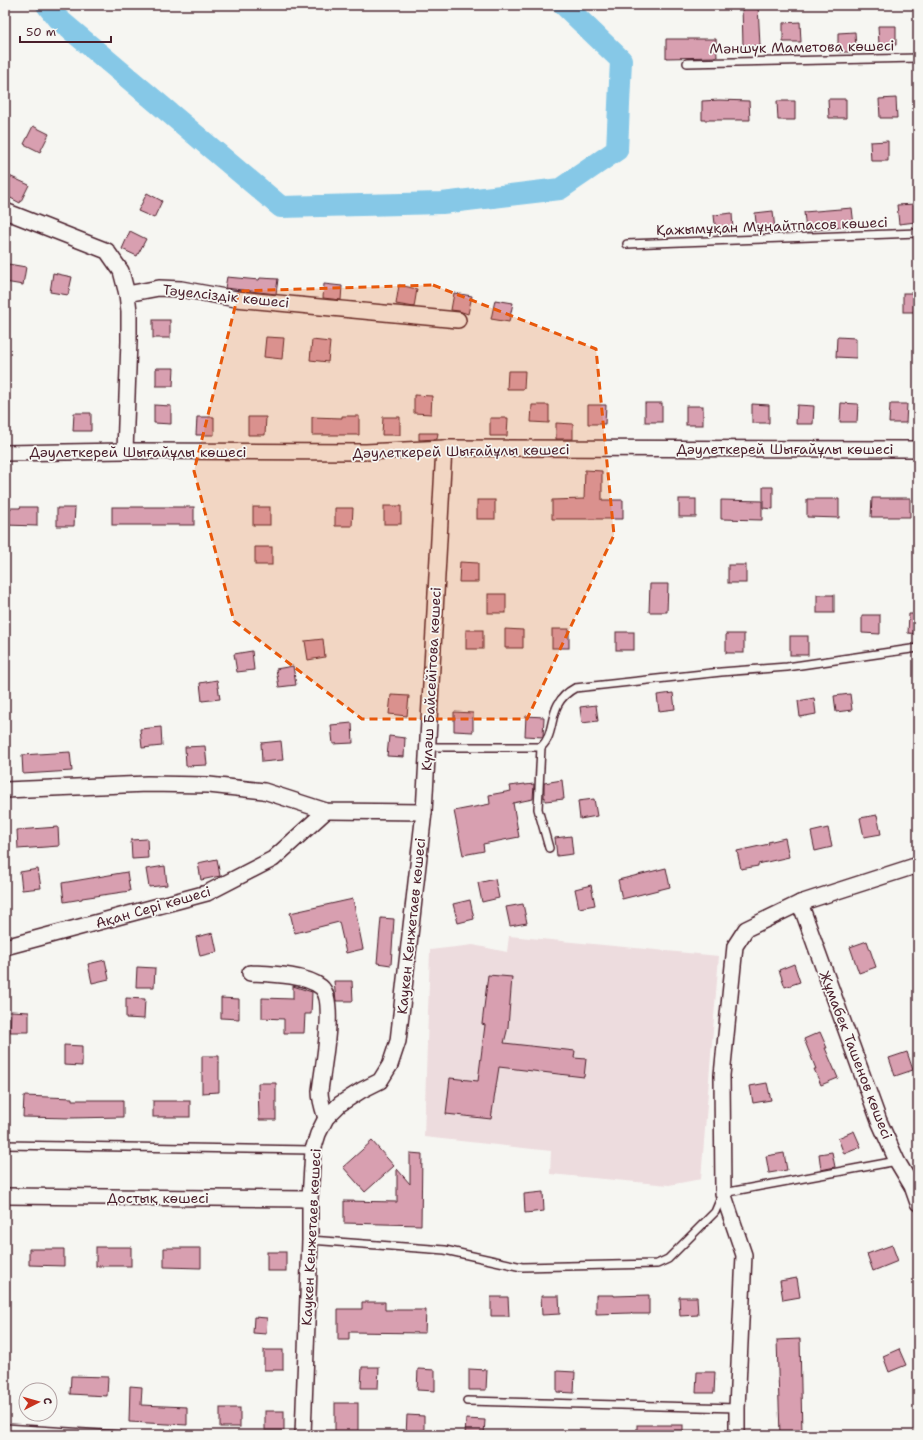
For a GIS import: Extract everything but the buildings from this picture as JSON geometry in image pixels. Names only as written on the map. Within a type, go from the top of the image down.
[{"type":"street","points":[[5,211],[108,251],[121,271],[127,294],[129,311],[125,451]]},
{"type":"street","name":"Тәуелсіздік көшесі","points":[[127,294],[159,288],[181,289],[236,299],[458,320]]},
{"type":"street","name":"Дәулеткерей Шығайұлы көшесі","points":[[5,453],[125,451],[366,452],[444,448],[918,449]]},
{"type":"street","name":"Күләш Байсейітова көшесі","points":[[424,812],[444,448]]},
{"type":"street","points":[[5,790],[147,784],[209,785],[264,791],[326,811],[424,812]]},
{"type":"street","name":"Ақан Сері көшесі","points":[[5,947],[207,893],[273,859],[326,811]]},
{"type":"street","name":"Каукен Кенжетаев көшесі","points":[[303,1435],[310,1240],[310,1199],[313,1150],[318,1134],[326,1118],[340,1104],[380,1081],[390,1065],[398,1041],[424,812]]},
{"type":"street","points":[[737,1435],[744,1255],[723,1193],[722,1075],[736,946],[746,929],[800,903],[918,865]]},
{"type":"street","name":"Жұмабек Ташенов көшесі","points":[[800,903],[879,1121],[897,1161],[912,1186],[918,1203]]},
{"type":"street","points":[[250,973],[291,976],[307,980],[320,986],[324,991],[327,1000],[328,1020],[320,1092],[326,1118]]},
{"type":"street","name":"Достық көшесі","points":[[5,1196],[310,1199]]},
{"type":"lane","name":"Мәншүк Маметова көшесі","points":[[687,63],[918,58]]},
{"type":"lane","name":"Қажымұқан Мұңайтпасов көшесі","points":[[627,244],[918,233]]},
{"type":"lane","points":[[427,747],[541,747],[545,744],[555,710],[565,694],[575,688],[721,672],[787,667],[918,648]]},
{"type":"lane","points":[[541,747],[538,809],[549,848]]},
{"type":"lane","points":[[5,1144],[313,1150]]},
{"type":"lane","points":[[310,1240],[445,1250],[522,1267],[657,1264],[668,1258],[715,1212],[723,1193],[897,1161]]},
{"type":"lane","points":[[467,1401],[737,1408]]},
{"type":"lane","points":[[5,1428],[120,1435]]},
{"type":"highlighted area","points":[[433,285],[596,349],[614,535],[527,719],[362,719],[234,621],[194,471],[239,291]]},
{"type":"shaded area","points":[[509,936],[719,956],[701,1179],[669,1185],[550,1174],[551,1151],[424,1137],[430,950],[473,945],[507,952]]},
{"type":"waterway","points":[[47,5],[57,18],[281,207],[442,203],[560,189],[617,150],[621,60],[564,5]]}]
